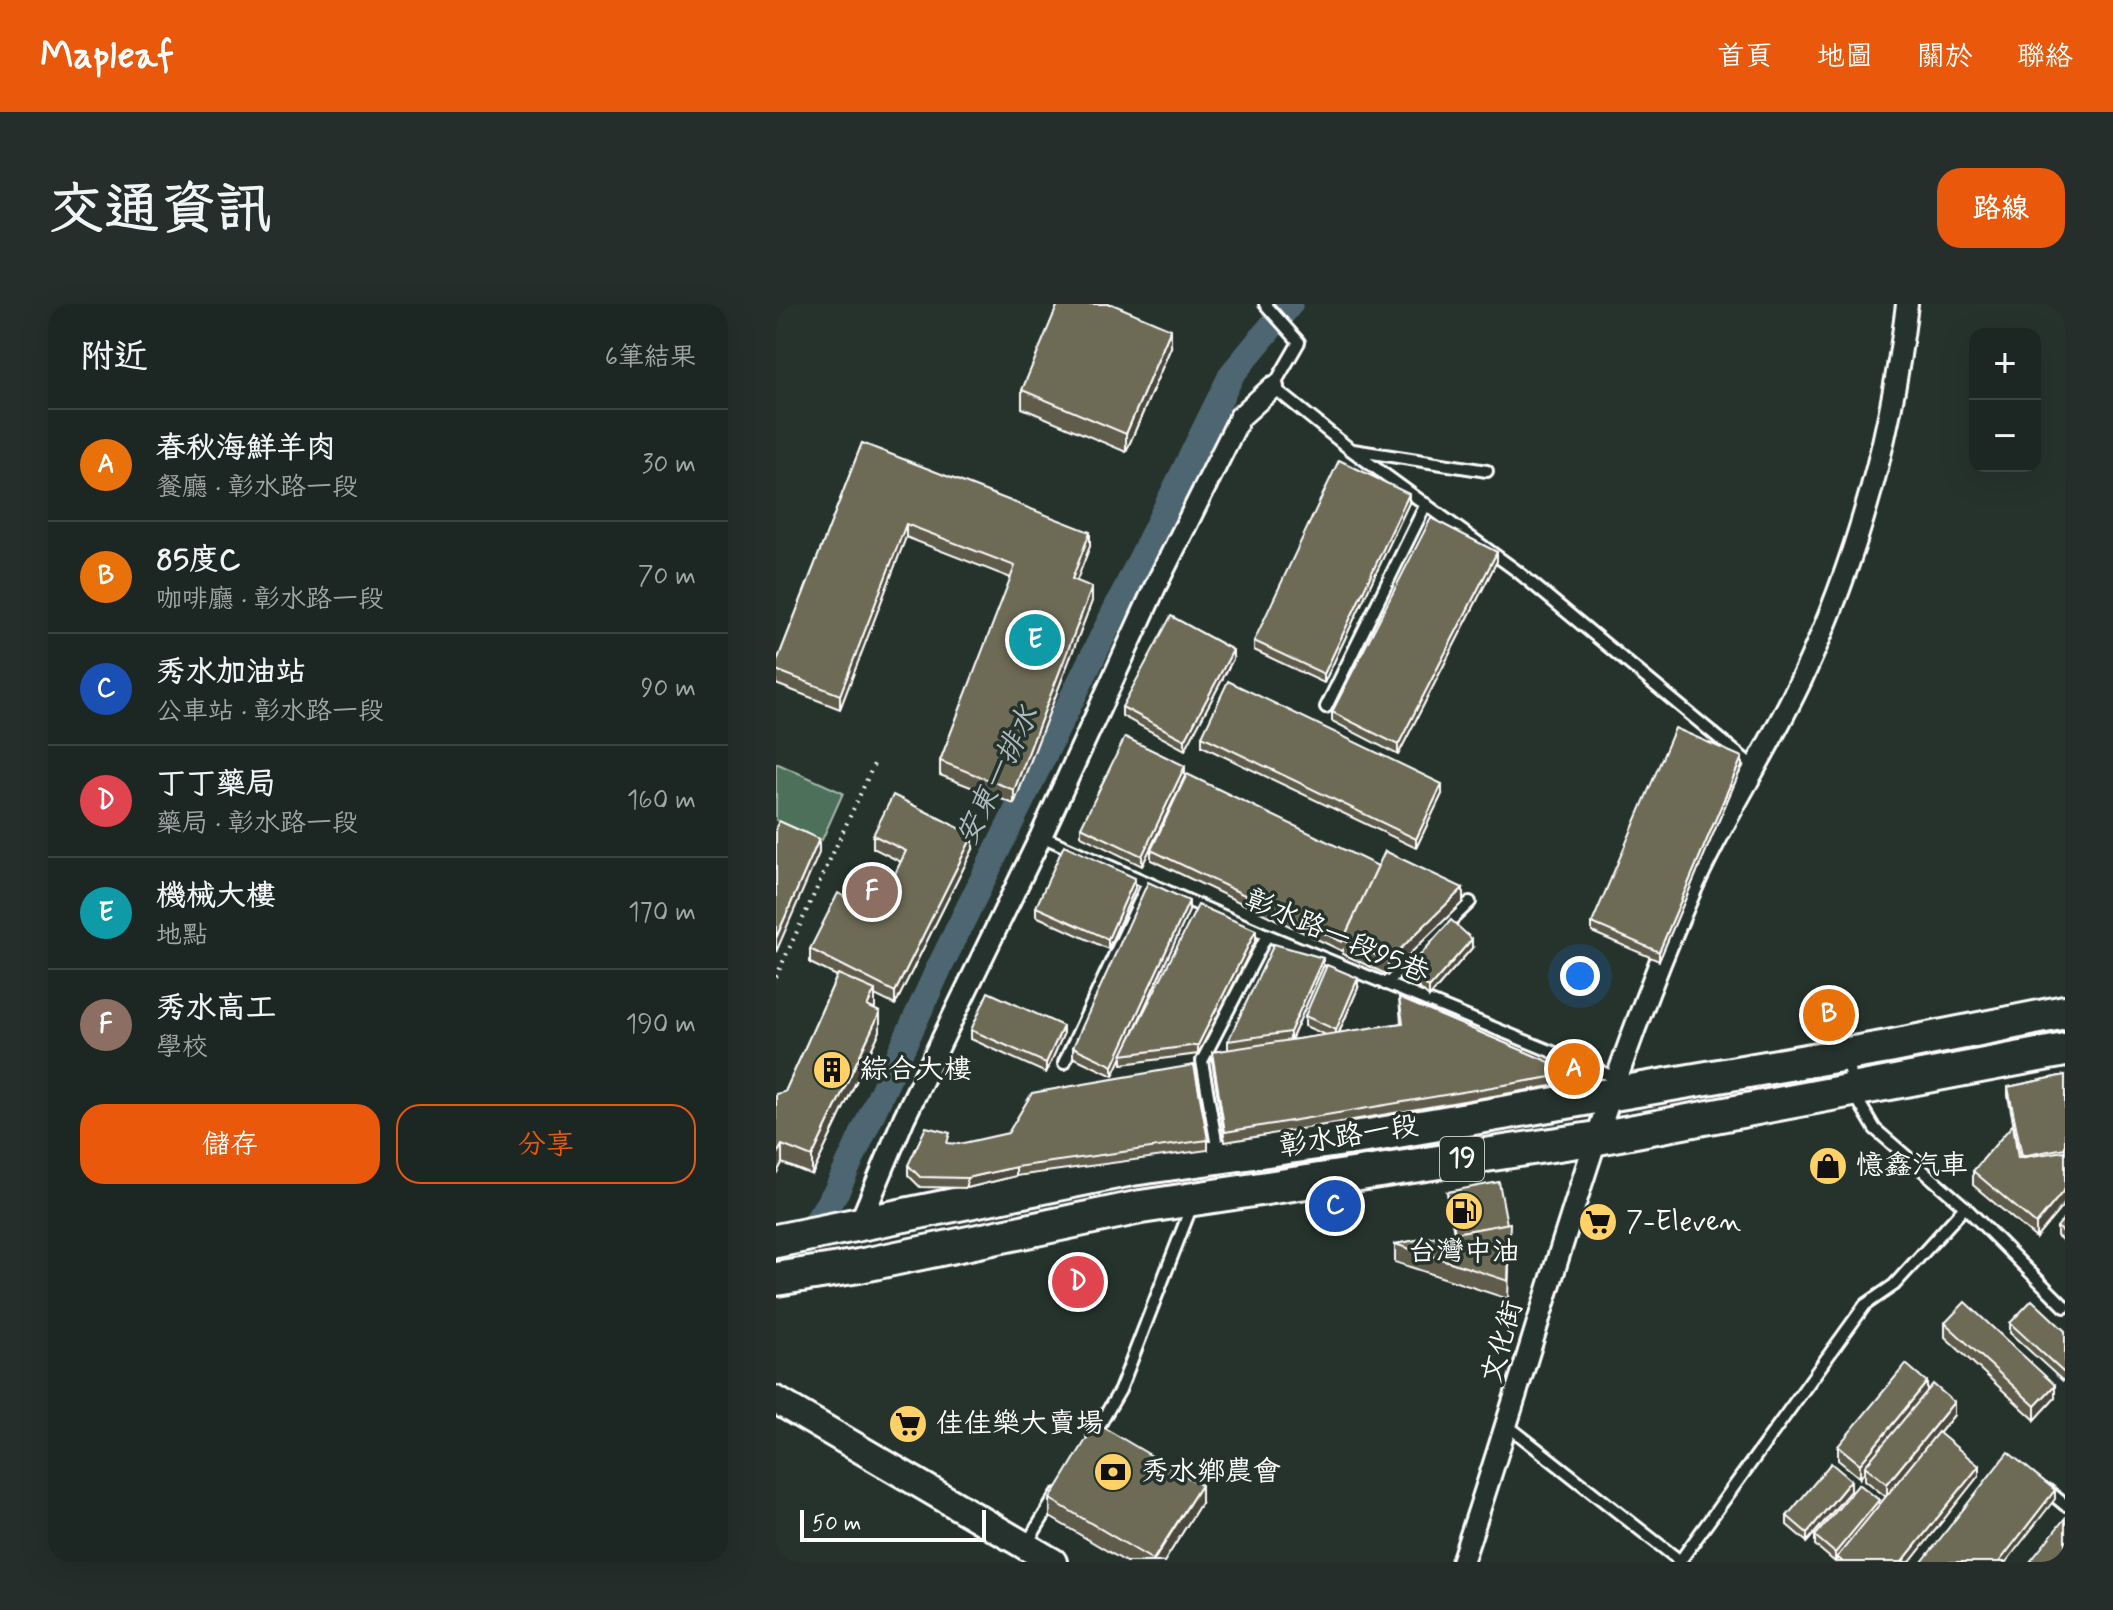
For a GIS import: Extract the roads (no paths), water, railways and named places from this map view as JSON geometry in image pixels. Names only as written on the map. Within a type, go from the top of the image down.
[{"type":"main road","name":"彰水路一段","points":[[776,1241],[1132,1169],[1374,1135],[1614,1086],[1848,1054],[2065,1012]]},
{"type":"main road","name":"彰水路一段","points":[[776,1279],[859,1266],[1194,1198],[1598,1138],[2065,1050]]},
{"type":"street","name":"文化街","points":[[1462,1562],[1508,1426],[1562,1238],[1614,1086],[1685,902],[1802,678],[1860,537],[1901,358],[1907,304]]},
{"type":"street","points":[[852,1226],[1041,836],[1155,587],[1240,417],[1273,387]]},
{"type":"street","points":[[776,1400],[1053,1562]]},
{"type":"lane","points":[[1265,304],[1299,342],[1273,387],[1351,450],[1517,571],[1755,768]]},
{"type":"lane","points":[[1351,450],[1487,471]]},
{"type":"lane","points":[[1326,707],[1426,504]]},
{"type":"lane","name":"彰水路一段95巷","points":[[1041,836],[1614,1086]]},
{"type":"lane","points":[[1064,1063],[1148,883]]},
{"type":"lane","points":[[1385,984],[1470,902]]},
{"type":"lane","points":[[1219,1157],[1202,1061],[1267,935]]},
{"type":"lane","points":[[1848,1054],[1851,1089],[1875,1129],[1965,1207],[2065,1307]]},
{"type":"lane","points":[[1089,1442],[1120,1390],[1194,1198]]},
{"type":"lane","points":[[1508,1426],[1680,1562],[1865,1305],[1894,1285],[1965,1207]]},
{"type":"lane","points":[[2032,1479],[2065,1505]]},
{"type":"lane","points":[[1025,1547],[1065,1481]]},
{"type":"waterway","name":"安東一排水","points":[[776,1284],[837,1190],[939,968],[1232,374],[1290,304]]},
{"type":"place","name":"機械大樓","points":[[1035,640]]},
{"type":"place","name":"秀水高工","points":[[872,892]]},
{"type":"place","name":"85度C","points":[[1829,1015]]},
{"type":"place","name":"春秋海鮮羊肉","points":[[1574,1069]]},
{"type":"place","name":"綜合大樓","points":[[832,1070]]},
{"type":"place","name":"憶鑫汽車","points":[[1828,1166]]},
{"type":"place","name":"秀水加油站","points":[[1335,1206]]},
{"type":"place","name":"台灣中油","points":[[1464,1211]]},
{"type":"place","name":"7-Eleven","points":[[1598,1222]]},
{"type":"place","name":"丁丁藥局","points":[[1078,1282]]},
{"type":"place","name":"佳佳樂大賣場","points":[[908,1424]]},
{"type":"place","name":"秀水鄉農會","points":[[1113,1472]]}]
